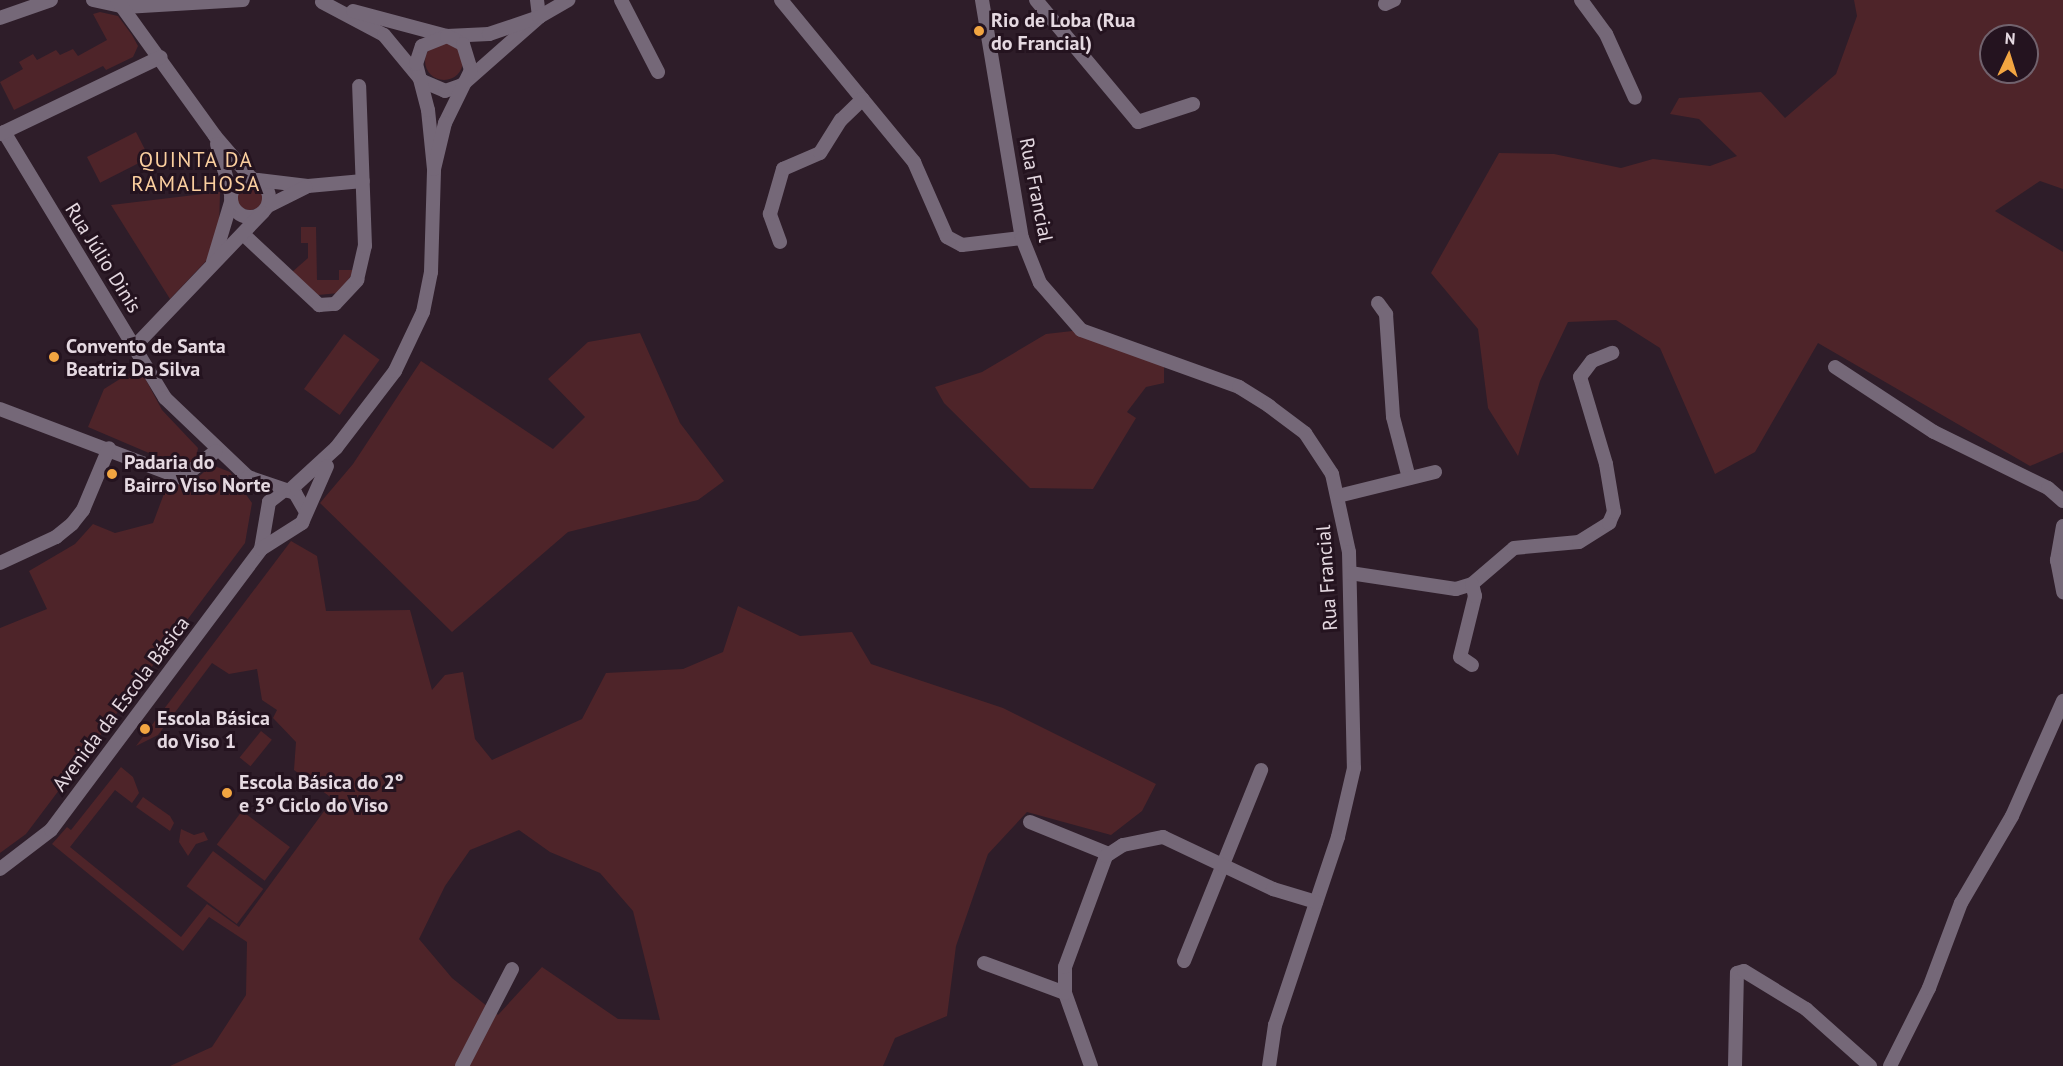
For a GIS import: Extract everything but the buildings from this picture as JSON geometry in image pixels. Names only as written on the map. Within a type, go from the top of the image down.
[{"type":"street","points":[[0,18],[51,0]]},
{"type":"street","points":[[93,0],[121,4],[243,0]]},
{"type":"street","points":[[537,0],[538,17]]},
{"type":"street","points":[[318,1],[447,36],[500,32],[538,17],[568,0]]},
{"type":"street","points":[[621,0],[658,72]]},
{"type":"street","points":[[781,0],[921,172],[953,243],[992,244],[1022,237]]},
{"type":"street","name":"Rua Francial","points":[[982,0],[1022,237],[1040,283],[1081,330],[1239,387],[1269,406],[1305,434],[1324,456],[1338,496],[1350,573],[1354,768],[1317,902],[1275,1025],[1269,1066]]},
{"type":"street","points":[[1581,0],[1614,48],[1635,98]]},
{"type":"street","points":[[318,1],[384,35],[428,87],[445,91],[467,78],[538,17]]},
{"type":"street","points":[[1040,1],[1138,122],[1193,104]]},
{"type":"street","points":[[121,4],[161,57],[214,136],[255,179],[267,188],[265,210],[204,277],[135,346]]},
{"type":"street","name":"Avenida da Escola Básica","points":[[261,549],[267,511],[272,497],[286,491],[336,448],[395,371],[423,312],[431,272],[434,168],[429,110],[418,73],[422,46],[447,36],[469,51],[467,78],[445,123],[434,168]]},
{"type":"street","points":[[2,133],[161,57]]},
{"type":"street","points":[[244,235],[311,300],[334,304],[363,267],[363,182],[359,86]]},
{"type":"street","points":[[780,242],[770,214],[783,169],[820,153],[841,120],[863,99]]},
{"type":"street","name":"Rua Júlio Dinis","points":[[2,133],[165,398],[216,451],[248,477],[286,491]]},
{"type":"street","points":[[214,136],[231,198],[241,214],[265,210],[308,186]]},
{"type":"street","points":[[204,277],[220,250],[231,198],[237,184],[255,179],[308,186],[363,182]]},
{"type":"street","points":[[1378,303],[1386,314],[1393,417],[1409,478]]},
{"type":"street","points":[[1350,573],[1447,590],[1472,584],[1514,548],[1579,542],[1612,520],[1606,464],[1580,377],[1593,361],[1612,353]]},
{"type":"street","points":[[1835,367],[1934,432],[2048,488],[2063,501]]},
{"type":"street","points":[[0,409],[109,448],[182,478],[216,451]]},
{"type":"street","points":[[0,563],[56,537],[72,524],[83,510],[109,448]]},
{"type":"street","name":"Avenida da Escola Básica","points":[[0,869],[51,830],[261,549],[302,523],[336,448]]},
{"type":"street","points":[[1338,496],[1436,472]]},
{"type":"street","name":"Rua Júlio Dinis","points":[[248,477],[267,511]]},
{"type":"street","points":[[286,491],[303,501],[306,512]]},
{"type":"street","points":[[267,511],[273,525],[291,530]]},
{"type":"street","points":[[2063,526],[2057,560],[2063,592]]},
{"type":"street","points":[[1472,584],[1475,596],[1460,657],[1472,665]]},
{"type":"street","points":[[1890,1066],[1929,987],[1961,903],[2012,816],[2049,741],[2063,701]]},
{"type":"street","points":[[1184,961],[1261,770]]},
{"type":"street","points":[[1030,822],[1109,854]]},
{"type":"street","points":[[1091,1066],[1065,993],[1065,967],[1109,854],[1123,845],[1163,837],[1273,889],[1317,902]]},
{"type":"street","points":[[984,963],[1065,993]]},
{"type":"street","points":[[462,1066],[512,969]]},
{"type":"street","points":[[1735,1066],[1737,973],[1744,971],[1806,1009],[1870,1066]]},
{"type":"shaded area","points":[[1854,0],[2063,0],[2063,189],[2040,181],[1995,211],[2063,252],[2063,452],[2030,466],[1818,343],[1755,452],[1715,474],[1660,348],[1616,320],[1568,322],[1540,381],[1518,456],[1488,408],[1478,329],[1431,273],[1499,153],[1554,154],[1621,168],[1653,159],[1710,166],[1737,156],[1699,119],[1670,114],[1679,98],[1761,92],[1785,118],[1836,74],[1857,16]]},
{"type":"shaded area","points":[[100,12],[118,16],[132,35],[138,46],[133,57],[106,70],[103,66],[14,110],[0,82],[23,69],[19,62],[33,54],[37,60],[56,50],[60,55],[73,49],[78,56],[107,40],[93,14]]},
{"type":"shaded area","points":[[444,42],[457,48],[463,61],[457,74],[444,80],[431,74],[425,61],[431,48]]},
{"type":"shaded area","points":[[136,132],[149,158],[100,183],[87,157]]},
{"type":"shaded area","points":[[250,184],[259,188],[263,197],[259,206],[250,210],[241,206],[237,197],[241,188]]},
{"type":"shaded area","points":[[220,192],[219,228],[207,260],[170,299],[111,205]]},
{"type":"shaded area","points":[[301,227],[316,227],[317,280],[339,280],[339,270],[355,270],[339,293],[318,295],[291,273],[308,258],[308,243],[301,243]]},
{"type":"shaded area","points":[[1081,330],[1164,361],[1164,383],[1146,387],[1127,412],[1136,418],[1093,489],[1030,488],[944,403],[935,387],[982,372],[1046,334]]},
{"type":"shaded area","points":[[640,333],[680,423],[724,481],[698,500],[568,532],[452,632],[320,503],[353,464],[421,361],[553,449],[585,417],[548,379],[588,342]]},
{"type":"shaded area","points":[[344,334],[380,360],[340,415],[304,389]]},
{"type":"shaded area","points":[[139,367],[162,410],[198,448],[196,458],[184,468],[88,427],[104,389]]},
{"type":"shaded area","points":[[212,465],[230,472],[252,503],[245,543],[26,834],[0,853],[0,628],[47,609],[29,571],[75,544],[93,524],[115,533],[153,523],[168,483],[189,485]]},
{"type":"shaded area","points":[[291,541],[317,556],[326,611],[410,610],[432,690],[445,675],[463,672],[475,739],[492,760],[582,719],[606,673],[683,669],[723,652],[738,606],[800,636],[852,632],[871,664],[1003,708],[1156,784],[1142,811],[1111,835],[1027,812],[988,854],[956,946],[947,1016],[895,1038],[883,1066],[170,1066],[212,1047],[246,995],[247,942],[209,917],[183,951],[52,844],[67,827],[71,830],[121,767],[133,777],[139,793],[132,803],[115,790],[70,847],[181,937],[207,904],[239,927],[333,799],[294,770],[296,742],[273,718],[277,710],[262,700],[257,669],[229,674],[212,663],[158,735],[136,746]],"holes":[[[519,830],[550,852],[600,873],[633,911],[660,1020],[618,1019],[542,967],[498,1015],[452,978],[419,939],[445,886],[470,850]]]},
{"type":"shaded area","points":[[261,731],[272,740],[250,766],[240,757]]},
{"type":"shaded area","points":[[143,797],[170,816],[174,823],[170,831],[136,807]]},
{"type":"shaded area","points":[[242,811],[290,847],[265,881],[217,845]]},
{"type":"shaded area","points":[[181,829],[194,835],[204,832],[208,840],[196,844],[188,856],[179,842]]},
{"type":"shaded area","points":[[213,851],[263,889],[237,924],[187,886]]},
{"type":"place","name":"Rio de Loba (Rua do Francial)","points":[[979,31]]},
{"type":"place","name":"Convento de Santa Beatriz Da Silva","points":[[54,357]]},
{"type":"place","name":"Padaria do Bairro Viso Norte","points":[[112,474]]},
{"type":"place","name":"Escola Básica do Viso 1","points":[[145,729]]},
{"type":"place","name":"Escola Básica do 2º e 3º Ciclo do Viso","points":[[227,793]]},
{"type":"district","name":"QUINTA DA RAMALHOSA","points":[[196,172]]}]
